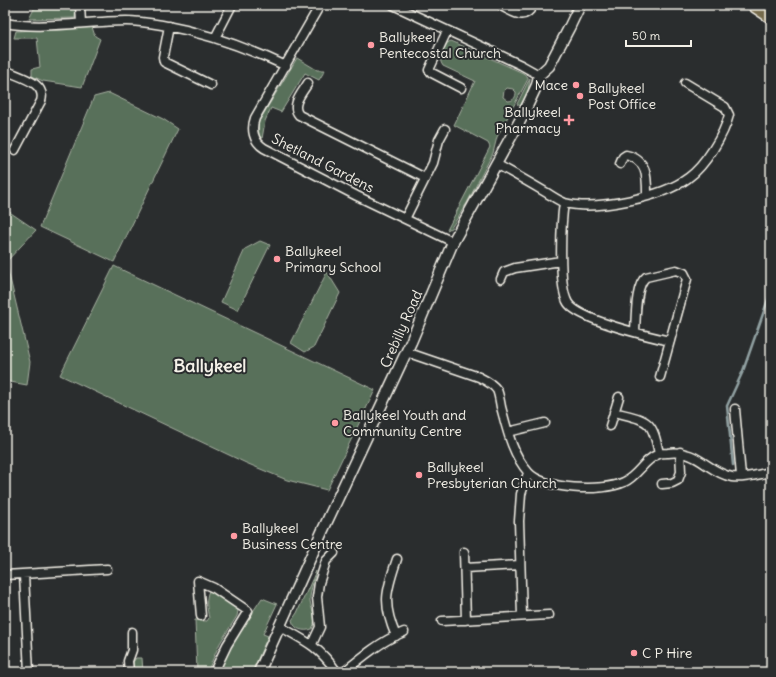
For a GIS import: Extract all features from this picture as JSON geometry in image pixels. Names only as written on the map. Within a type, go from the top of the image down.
[{"type":"highway","points":[[756,5],[771,15]]},
{"type":"street","points":[[80,5],[81,23]]},
{"type":"street","points":[[216,38],[232,5]]},
{"type":"street","name":"Shetland Gardens","points":[[320,5],[254,119],[253,132],[258,143],[264,148],[306,170],[453,242]]},
{"type":"street","points":[[503,5],[503,7],[519,14],[525,14],[529,12],[533,5]]},
{"type":"street","name":"Crebilly Road","points":[[259,672],[406,352],[453,242],[480,196],[522,117],[537,85],[539,75],[549,66],[580,5]]},
{"type":"street","points":[[396,6],[539,75]]},
{"type":"street","points":[[5,23],[19,26],[42,26],[130,21],[169,26],[241,46],[286,66]]},
{"type":"street","points":[[169,26],[163,57],[164,62],[211,85]]},
{"type":"street","points":[[447,31],[429,70],[461,88]]},
{"type":"street","points":[[5,70],[38,86],[42,95],[42,100],[16,150]]},
{"type":"street","points":[[308,83],[296,105],[296,111],[299,116],[425,178]]},
{"type":"street","points":[[496,164],[564,203],[586,205],[607,204],[647,196],[679,184],[697,171],[719,137],[728,119],[728,112],[725,107],[685,83]]},
{"type":"street","points":[[406,219],[433,163],[439,140],[445,129]]},
{"type":"street","points":[[620,164],[623,157],[626,155],[632,156],[639,161],[644,167],[647,175],[647,196]]},
{"type":"street","points":[[564,203],[561,261],[565,294],[570,305],[588,317],[670,341]]},
{"type":"street","points":[[501,279],[504,272],[515,268],[561,261]]},
{"type":"street","points":[[635,331],[638,289],[643,279],[676,270],[681,271],[687,276],[660,378]]},
{"type":"street","points":[[406,352],[479,377],[489,382],[496,389],[508,432],[520,460],[528,472],[539,479],[552,484],[588,488],[611,486],[624,482],[636,475],[648,460],[659,454],[680,452],[698,459],[718,471],[732,477],[752,476],[771,472]]},
{"type":"street","points":[[610,426],[619,397]]},
{"type":"street","points":[[735,409],[741,476]]},
{"type":"street","points":[[614,412],[640,419],[650,426],[655,437],[659,454]]},
{"type":"street","points":[[508,432],[545,423]]},
{"type":"street","points":[[662,484],[672,483],[678,480],[681,472],[680,452]]},
{"type":"street","points":[[522,616],[519,521],[521,494],[528,472]]},
{"type":"street","points":[[464,552],[466,620]]},
{"type":"street","points":[[312,644],[320,627],[317,597],[319,582],[326,561],[334,553]]},
{"type":"street","points":[[344,672],[366,654],[400,634],[390,622],[386,601],[389,584],[397,559]]},
{"type":"street","points":[[465,568],[520,565]]},
{"type":"street","points":[[5,575],[107,569]]},
{"type":"street","points":[[24,575],[30,672]]},
{"type":"street","points":[[201,616],[198,581],[214,588],[248,611],[227,645],[214,672]]},
{"type":"street","points":[[442,621],[549,615]]},
{"type":"street","points":[[279,626],[312,644],[337,672]]},
{"type":"street","points":[[129,672],[128,661],[132,650],[132,632]]},
{"type":"green space","points":[[36,5],[76,5],[75,18],[29,19]]},
{"type":"green space","points":[[92,27],[95,36],[100,39],[82,87],[43,81],[32,76],[32,69],[40,67],[37,38],[14,38],[16,31]]},
{"type":"green space","points":[[451,41],[456,43],[523,73],[528,77],[528,79],[497,137],[493,153],[467,203],[451,228],[447,230],[490,147],[488,143],[454,125],[475,81],[443,66],[441,63],[441,57],[447,43]],"holes":[[[507,88],[513,89],[516,92],[515,97],[508,101],[503,97],[504,91]]]},
{"type":"green space","points":[[297,58],[317,70],[325,70],[319,80],[305,73],[281,112],[271,108],[265,121],[262,139],[259,135],[258,123]]},
{"type":"green space","points":[[530,78],[528,92],[520,106],[517,104]]},
{"type":"green space","points":[[109,93],[163,119],[178,129],[114,262],[40,227],[94,97]]},
{"type":"green space","points":[[5,209],[36,230],[6,262],[30,362],[27,385],[5,381]]},
{"type":"green space","points":[[260,241],[270,245],[238,310],[221,302],[245,249]]},
{"type":"green space","points":[[114,266],[375,390],[327,490],[287,480],[246,463],[60,375]]},
{"type":"green space","points":[[327,272],[340,293],[314,347],[305,352],[291,343]]},
{"type":"green space","points":[[316,571],[310,597],[314,625],[312,629],[300,629],[295,626],[292,620],[297,613]]},
{"type":"green space","points":[[209,591],[236,607],[238,611],[237,616],[220,643],[208,670],[206,672],[197,672],[195,620],[207,621],[209,618],[207,601]]},
{"type":"green space","points":[[262,598],[277,604],[263,634],[268,636],[252,672],[219,672],[235,638]]},
{"type":"green space","points":[[136,658],[142,658],[143,672],[133,672],[133,662]]},
{"type":"waterway","points":[[733,465],[727,406],[743,371],[771,291]]},
{"type":"place","name":"Ballykeel Pentecostal Church","points":[[371,45]]},
{"type":"place","name":"Mace","points":[[576,85]]},
{"type":"place","name":"Ballykeel Post Office","points":[[580,96]]},
{"type":"place","name":"Ballykeel Pharmacy","points":[[569,120]]},
{"type":"place","name":"Ballykeel Primary School","points":[[277,259]]},
{"type":"place","name":"Ballykeel Youth and Community Centre","points":[[335,423]]},
{"type":"place","name":"Ballykeel Presbyterian Church","points":[[419,475]]},
{"type":"place","name":"Ballykeel Business Centre","points":[[234,536]]},
{"type":"place","name":"C P Hire","points":[[634,653]]},
{"type":"district","name":"Ballykeel","points":[[210,365]]}]
